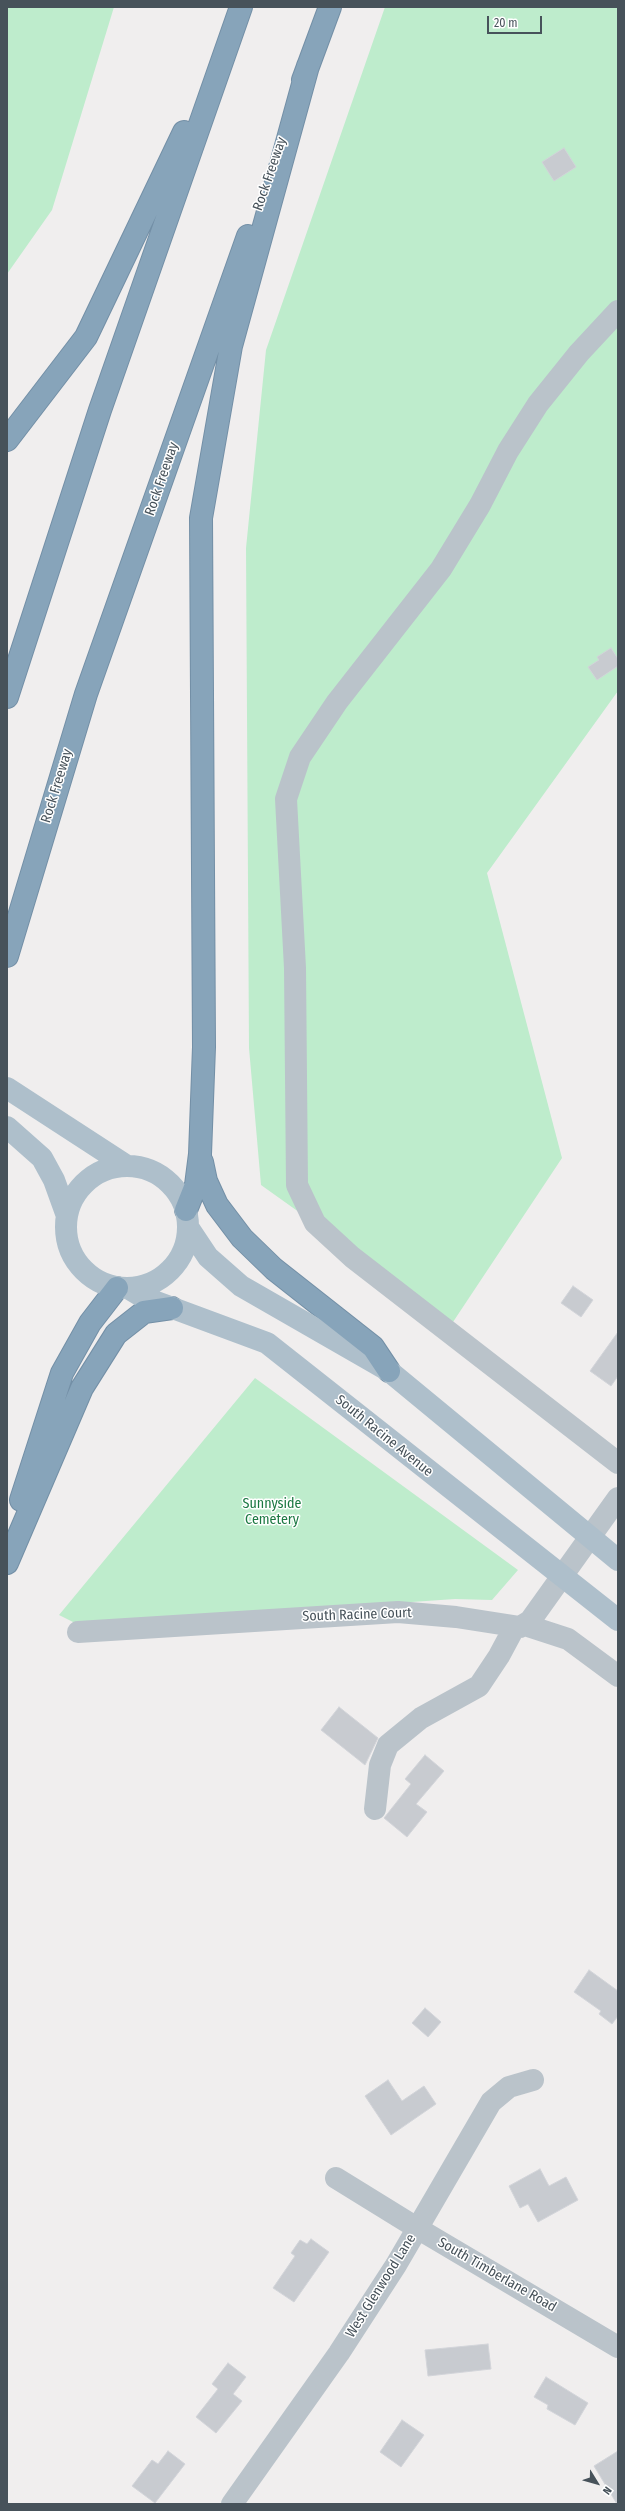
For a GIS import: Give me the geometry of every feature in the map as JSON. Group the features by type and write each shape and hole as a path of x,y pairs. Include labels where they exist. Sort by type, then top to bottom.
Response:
{"highway":[{"path":"7,696 100,410 241,7"},
{"name":"Rock Freeway","path":"7,956 86,694 330,7"},
{"path":"7,440 86,337 232,32"},
{"path":"187,1218 196,1185 200,1154 204,1047 201,518 231,346 308,66"},
{"path":"200,1154 206,1181 217,1205 242,1238 274,1269 373,1347 389,1370"},
{"path":"7,1546 62,1373 90,1323 122,1288"},
{"path":"7,1563 82,1388 116,1334 144,1312 172,1308"}],"main road":[{"path":"14,1093 127,1166"},
{"path":"11,1130 42,1158 54,1180 67,1216"},
{"path":"187,1218 186,1243 180,1257 171,1270 158,1280 144,1286 122,1288 98,1282 79,1265 72,1254 66,1236 67,1216 74,1196 88,1180 106,1170 127,1166 146,1169 164,1178 178,1192 187,1218 208,1258 241,1286 389,1370 618,1560"},
{"name":"South Racine Avenue","path":"122,1288 267,1343 618,1620"}],"street":[{"path":"618,311 538,404 508,452 480,505 441,569 337,702 300,757 286,799 295,968 297,1185 315,1223 352,1257 618,1463"},
{"path":"375,1809 380,1765 388,1745 421,1718 479,1686 519,1626 562,1576 591,1538 618,1498"},
{"name":"South Racine Court","path":"78,1632 398,1612 456,1617 519,1626 568,1639 618,1676"},
{"name":"West Glenwood Lane","path":"232,2504 339,2353 417,2228 491,2102 509,2087 533,2080"},
{"name":"South Timberlane Road","path":"336,2178 417,2228 618,2347"}],"green space":[{"path":"7,7 114,7 52,210 7,274"},
{"path":"385,7 618,7 618,691 487,873 562,1158 453,1322 261,1185 249,1048 246,548 266,350"},
{"name":"Sunnyside Cemetery","path":"255,1378 518,1570 492,1600 455,1599 79,1625 59,1615"}],"building":[{"path":"564,148 576,167 554,181 542,162"},
{"path":"611,648 618,659 618,666 597,680 588,667 599,660 597,657"},
{"path":"573,1286 593,1300 581,1317 561,1303"},
{"path":"618,1332 618,1376 611,1386 590,1371"},
{"path":"339,1707 378,1738 365,1765 321,1730"},
{"path":"425,1755 444,1771 416,1804 427,1812 407,1837 384,1818 411,1784 405,1779"},
{"path":"589,1970 618,1991 618,2016 612,2024 599,2014 601,2011 574,1992"},
{"path":"425,2008 441,2022 428,2037 412,2023"},
{"path":"388,2080 402,2101 424,2086 436,2104 391,2135 365,2096"},
{"path":"540,2169 549,2186 566,2177 578,2200 538,2222 528,2204 520,2208 509,2186"},
{"path":"311,2239 329,2252 294,2302 273,2288 295,2256 291,2253 300,2240 307,2244"},
{"path":"488,2344 491,2369 428,2376 425,2350"},
{"path":"228,2363 246,2377 233,2394 242,2401 216,2433 196,2417 218,2389 212,2384"},
{"path":"546,2377 588,2403 575,2425 547,2409 548,2405 534,2397"},
{"path":"402,2420 424,2435 401,2467 380,2452"},
{"path":"168,2451 185,2464 155,2503 132,2486 152,2460 158,2464"},
{"path":"618,2451 618,2504 617,2504 594,2466"}]}
